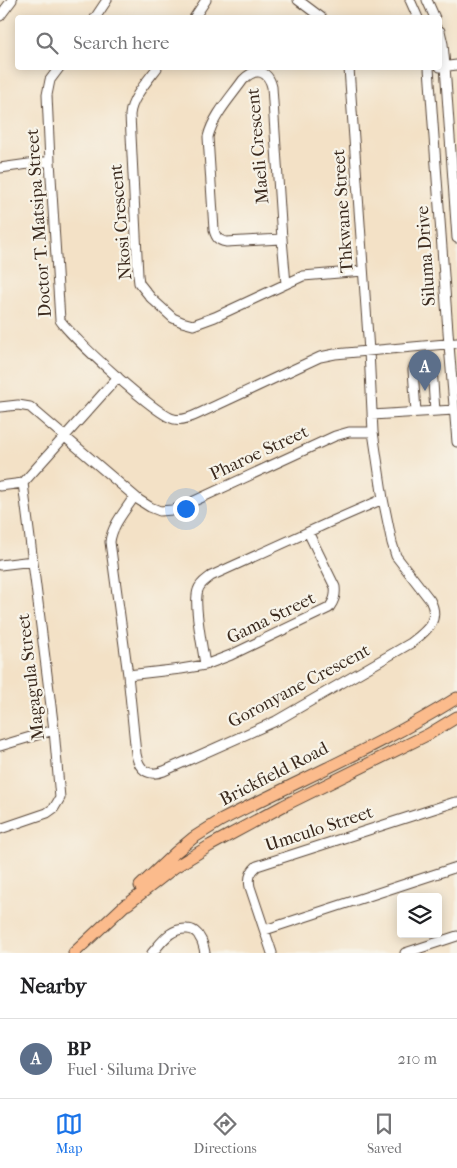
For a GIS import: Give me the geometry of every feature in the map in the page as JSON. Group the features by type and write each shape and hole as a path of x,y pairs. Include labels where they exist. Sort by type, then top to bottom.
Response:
{"main road":[{"name":"Brickfield Road","path":"74,953 124,905 140,885 176,852 204,831 249,806 400,731 457,698"},
{"name":"Brickfield Road","path":"124,905 128,904 175,866 218,841 282,806 428,734 457,717"}],"street":[{"path":"0,16 12,0"},
{"path":"97,15 108,0"},
{"path":"196,15 206,0"},
{"path":"298,0 318,15"},
{"path":"410,0 417,15"},
{"path":"427,0 434,15"},
{"name":"Siluma Drive","path":"442,44 442,66 457,238"},
{"path":"442,66 457,65"},
{"name":"Doctor T. Matsipa Street","path":"58,70 50,80 47,91 60,320 69,331 118,377 155,408 176,420 194,416 320,357 335,354 453,344"},
{"name":"Nkosi Crescent","path":"156,70 130,109 139,283 151,298 173,318 193,325 215,317 304,276 363,271"},
{"name":"Thkwane Street","path":"349,70 369,351"},
{"name":"Siluma Drive","path":"429,70 453,344 454,410 457,442"},
{"name":"Maeli Crescent","path":"282,239 226,242 215,236 214,230 208,138 210,130 213,121 244,80 248,75 256,72 262,72 267,75 271,80 272,86 286,284"},
{"path":"0,168 50,161"},
{"name":"Goronyane Crescent","path":"134,497 115,525 111,533 110,542 128,675 137,761 143,770 155,773 173,767 276,721 411,643 430,626 434,614 433,607 396,556 392,543 373,432 369,351"},
{"path":"416,412 413,370 416,366 431,366 432,368 435,411"},
{"path":"0,486 23,483 118,377"},
{"path":"433,383 454,382"},
{"name":"Pharoe Street","path":"0,407 18,405 30,407 134,497 160,511 172,510 335,436 349,432 373,432"},
{"path":"372,415 454,410"},
{"name":"Magagula Street","path":"0,829 47,813 58,804 60,798 54,730 23,483"},
{"name":"Gama Street","path":"205,665 196,603 198,590 201,585 211,576 383,499"},
{"name":"Gama Street","path":"128,675 205,665 231,655 329,608 336,593 335,587 308,532"},
{"path":"0,565 33,561"},
{"path":"0,746 54,730"},
{"name":"Umculo Street","path":"272,953 249,882 251,873 257,866 457,802"},
{"path":"264,930 457,867"},
{"path":"152,953 166,936 180,929 192,930 197,933 205,953"},
{"path":"405,953 457,936"}],"place":[{"name":"BP","path":"425,391"}]}
